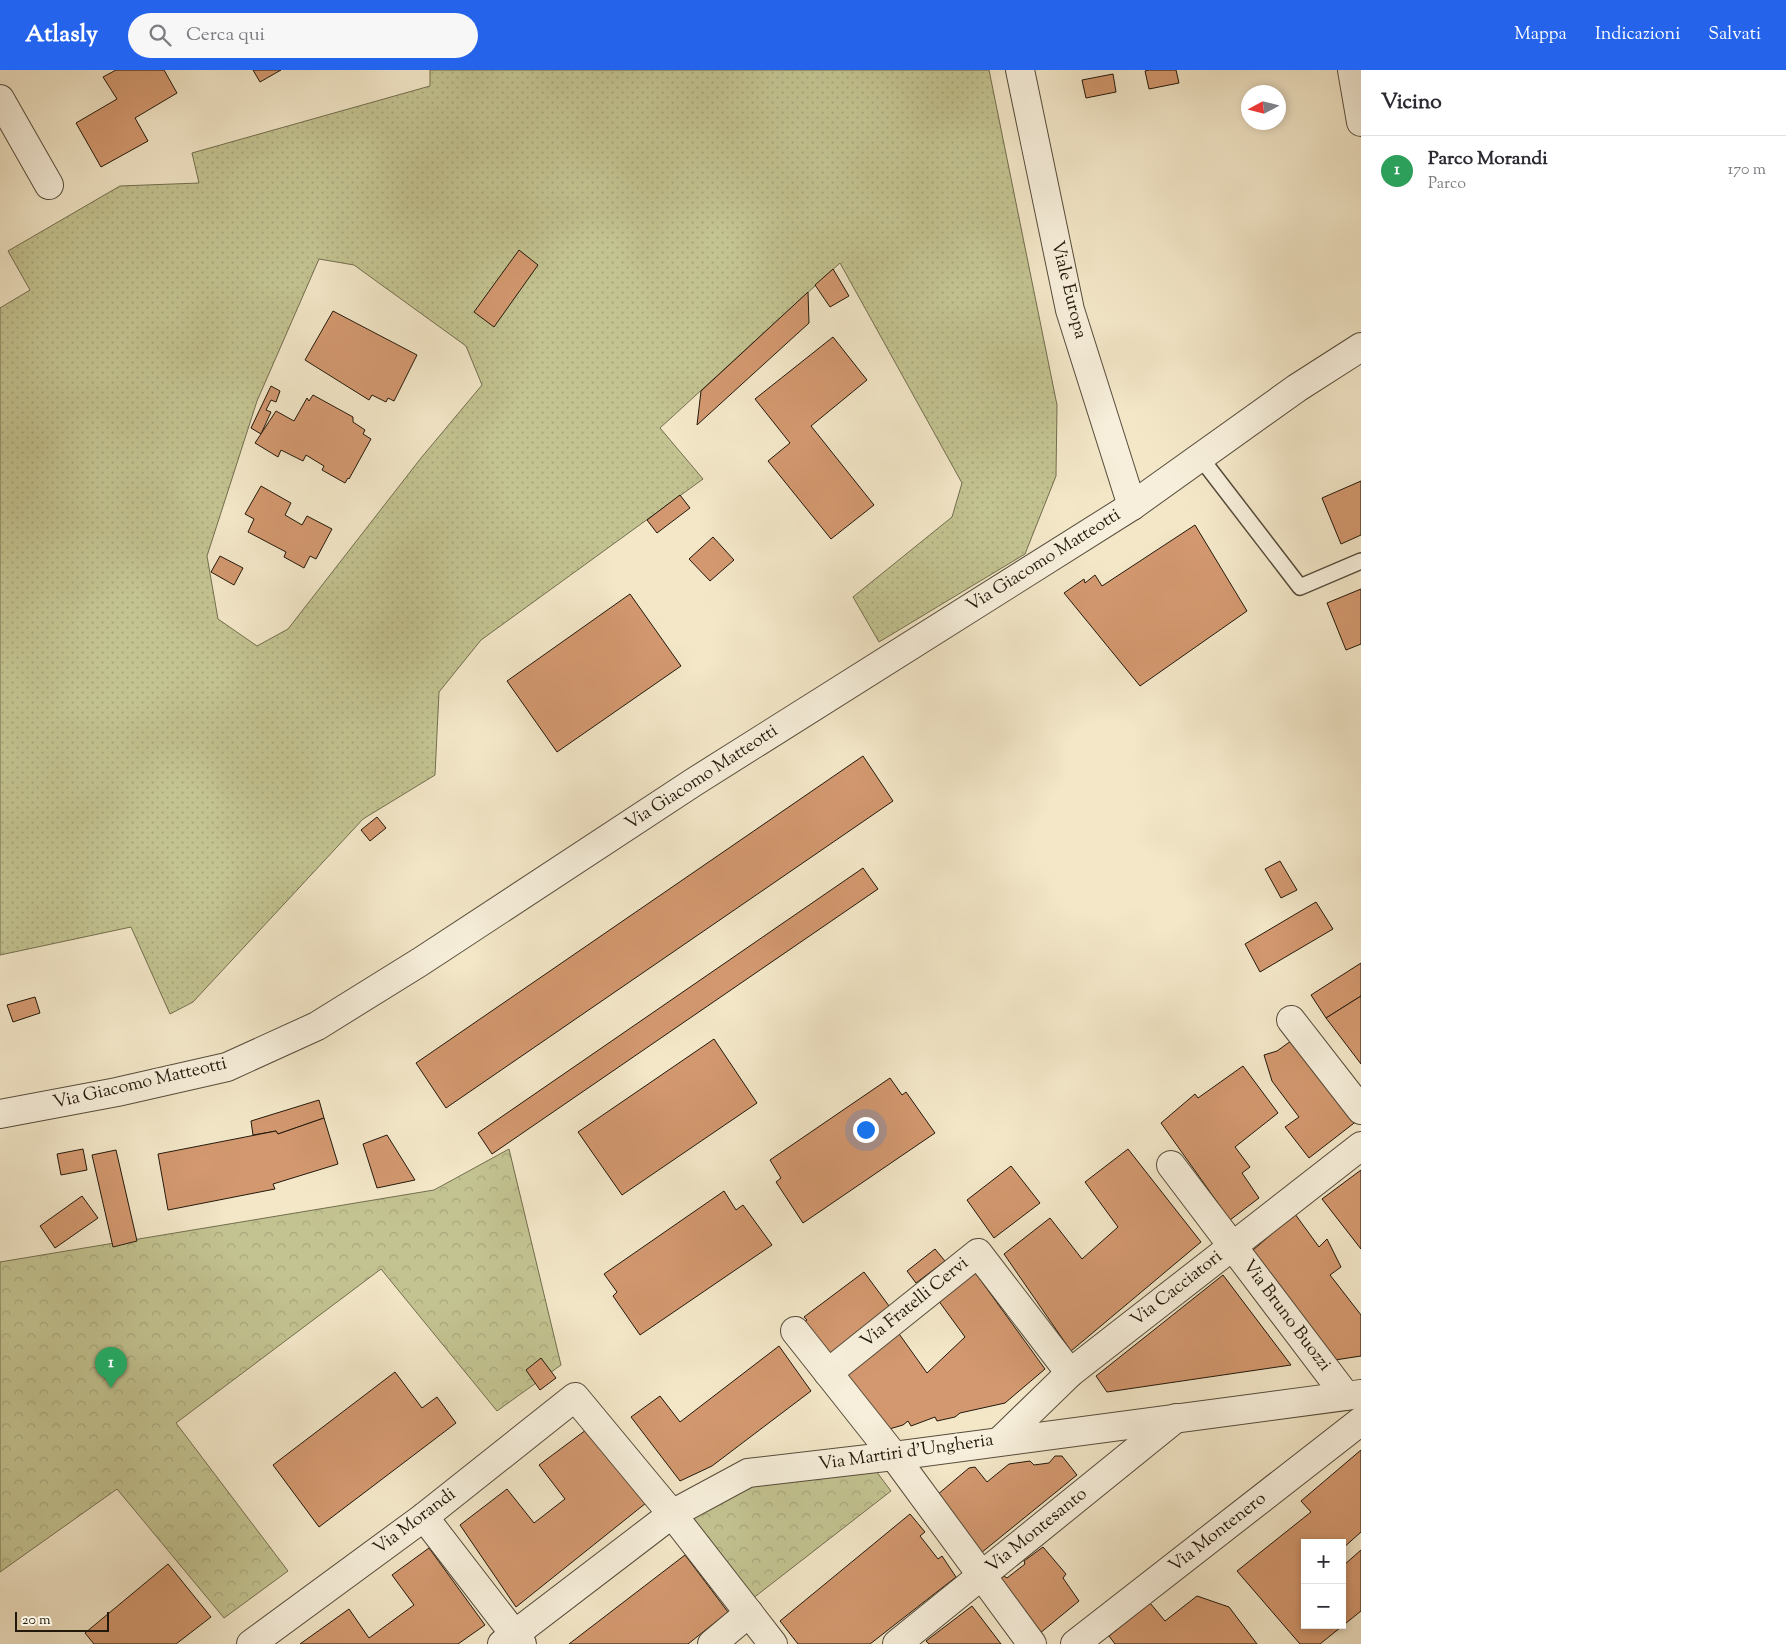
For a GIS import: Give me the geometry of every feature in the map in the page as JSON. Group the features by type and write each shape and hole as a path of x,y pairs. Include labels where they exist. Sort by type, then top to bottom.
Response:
{"street":[{"name":"Viale Europa","path":"1020,70 1070,310 1132,506"},
{"path":"1352,70 1361,122"},
{"path":"0,99 49,185"},
{"name":"Via Giacomo Matteotti","path":"0,1114 117,1092 227,1067 317,1026 420,962 694,782 1132,506 1297,388 1361,347"},
{"path":"1291,1020 1361,1110"},
{"name":"Via Cacciatori","path":"1000,1441 1070,1373 1361,1146"},
{"name":"Via Bruno Buozzi","path":"1171,1165 1233,1246 1353,1395"},
{"name":"Via Fratelli Cervi","path":"828,1373 978,1253 1070,1373"},
{"path":"795,1331 894,1456 1032,1644"},
{"name":"Via Martiri d'Ungheria","path":"513,1641 672,1514 748,1473 894,1456 1353,1395"},
{"name":"Via Morandi","path":"251,1644 280,1636 424,1517 575,1397 672,1514"},
{"name":"Via Montesanto","path":"897,1644 1176,1418"},
{"name":"Via Montenero","path":"1075,1644 1361,1422"},
{"path":"672,1514 773,1644"},
{"path":"424,1517 513,1641"},
{"path":"712,1644 749,1613"}],"lane":[{"path":"1200,457 1300,587 1361,561"}],"green space":[{"path":"430,70 989,70 1057,405 1056,476 1025,554 879,642 853,597 952,517 962,483 840,263 660,428 703,479 481,640 439,692 435,775 363,819 193,1002 170,1014 131,927 0,955 0,308 30,290 8,251 120,186 199,183 192,153 430,86","holes":["319,259 354,265 466,346 482,385 421,458 288,629 257,646 218,619 207,556 257,401"]},
{"path":"509,1149 561,1365 497,1411 381,1269 176,1423 288,1571 224,1618 117,1489 0,1572 0,1262 434,1190"},
{"path":"873,1467 891,1491 752,1599 689,1518 752,1484"}],"building":[{"path":"116,70 164,70 177,93 135,118 148,141 101,167 76,123 117,99 103,77"},
{"path":"253,70 281,70 260,82"},
{"path":"1176,70 1179,83 1149,89 1145,71"},
{"path":"1113,74 1116,92 1086,98 1082,80"},
{"path":"519,250 538,265 494,327 474,312"},
{"path":"833,269 849,296 830,307 815,285"},
{"path":"808,292 809,323 697,425 701,391"},
{"path":"333,311 417,355 394,401 388,398 386,402 372,395 369,400 305,360"},
{"path":"833,337 867,380 811,426 874,505 831,539 768,461 790,443 755,399"},
{"path":"271,386 280,391 276,402 271,400 266,410 271,412 261,434 251,428"},
{"path":"313,395 353,417 353,422 365,430 363,434 371,439 345,483 322,470 324,466 306,455 303,461 281,450 278,457 255,443 276,411 294,421 307,398 309,401"},
{"path":"1361,481 1361,535 1341,544 1322,498"},
{"path":"261,486 291,503 285,515 302,525 307,516 332,529 316,559 310,556 304,568 284,557 286,552 248,532 254,519 245,514"},
{"path":"680,495 690,508 657,533 647,520"},
{"path":"1195,525 1247,611 1140,686 1064,593 1084,579 1085,583 1095,575 1102,586"},
{"path":"713,537 734,560 710,581 689,559"},
{"path":"220,556 243,568 234,585 211,572"},
{"path":"1361,589 1361,644 1346,650 1327,603"},
{"path":"630,594 681,666 557,752 507,681"},
{"path":"863,756 893,801 446,1108 416,1063"},
{"path":"377,817 386,828 370,841 361,830"},
{"path":"1280,861 1297,890 1281,898 1265,869"},
{"path":"863,868 878,889 492,1154 478,1133"},
{"path":"1316,902 1333,929 1260,972 1245,944"},
{"path":"1361,963 1361,996 1326,1018 1311,995"},
{"path":"1361,996 1361,1064 1326,1018"},
{"path":"35,997 40,1013 13,1022 7,1005"},
{"path":"1295,1038 1358,1120 1309,1158 1285,1127 1299,1117 1272,1081 1264,1055 1277,1051"},
{"path":"714,1039 757,1103 622,1195 578,1132"},
{"path":"1243,1066 1278,1113 1235,1147 1250,1167 1242,1173 1259,1198 1230,1220 1161,1123 1195,1094 1198,1098"},
{"path":"890,1078 902,1095 906,1092 935,1133 803,1223 776,1182 781,1178 770,1160"},
{"path":"319,1100 324,1118 278,1134 276,1131 253,1135 251,1121"},
{"path":"324,1118 338,1164 273,1184 275,1189 168,1210 158,1154 276,1131 278,1134"},
{"path":"387,1135 415,1180 377,1188 363,1144"},
{"path":"83,1149 87,1170 61,1175 57,1154"},
{"path":"1128,1149 1201,1242 1071,1351 1004,1254 1050,1218 1082,1259 1118,1227 1085,1182"},
{"path":"116,1150 137,1241 113,1247 92,1155"},
{"path":"1011,1166 1040,1203 994,1238 967,1200"},
{"path":"1361,1170 1361,1249 1322,1199"},
{"path":"724,1191 736,1210 743,1205 772,1245 640,1335 613,1296 617,1292 604,1274"},
{"path":"82,1196 98,1218 55,1248 40,1226"},
{"path":"1295,1214 1319,1247 1327,1239 1341,1267 1330,1275 1361,1315 1361,1356 1335,1360 1253,1250"},
{"path":"935,1249 945,1261 916,1283 907,1271"},
{"path":"974,1271 1045,1369 1005,1403 960,1413 955,1417 937,1421 935,1417 911,1426 908,1421 903,1425 886,1430 842,1371 897,1331 927,1373 965,1337 938,1300"},
{"path":"864,1272 892,1310 828,1357 802,1323 807,1320 804,1317"},
{"path":"1223,1275 1291,1365 1107,1392 1096,1376"},
{"path":"779,1346 811,1391 712,1466 680,1481 631,1417 660,1396 680,1422"},
{"path":"541,1358 556,1378 540,1390 526,1370"},
{"path":"395,1372 422,1408 437,1397 456,1423 319,1527 273,1465"},
{"path":"590,1427 646,1503 516,1607 460,1525 507,1489 534,1523 565,1499 539,1465"},
{"path":"1361,1450 1361,1532 1346,1545 1346,1539 1301,1539 1301,1629 1339,1629 1320,1644 1300,1644 1237,1571 1311,1512 1301,1501"},
{"path":"1055,1456 1062,1456 1077,1475 981,1553 937,1495 969,1468 975,1467 987,1482 1009,1464 1030,1461 1034,1465 1049,1463"},
{"path":"910,1514 925,1532 920,1536 938,1559 942,1556 956,1577 870,1644 798,1644 780,1621"},
{"path":"1043,1547 1066,1574 1063,1578 1079,1601 1039,1634 997,1582 1004,1576 1007,1578 1025,1564 1024,1561"},
{"path":"429,1548 485,1625 458,1644 300,1644 349,1609 369,1638 414,1605 392,1575"},
{"path":"1361,1550 1361,1611 1346,1623 1346,1563"},
{"path":"685,1555 728,1612 688,1644 569,1644"},
{"path":"168,1564 211,1617 176,1644 94,1644 85,1633"},
{"path":"1197,1596 1229,1607 1257,1644 1115,1644 1109,1636 1150,1603 1165,1621"},
{"path":"972,1606 1001,1644 929,1644 926,1641"}],"place":[{"name":"Parco Morandi","path":"111,1388"}]}
